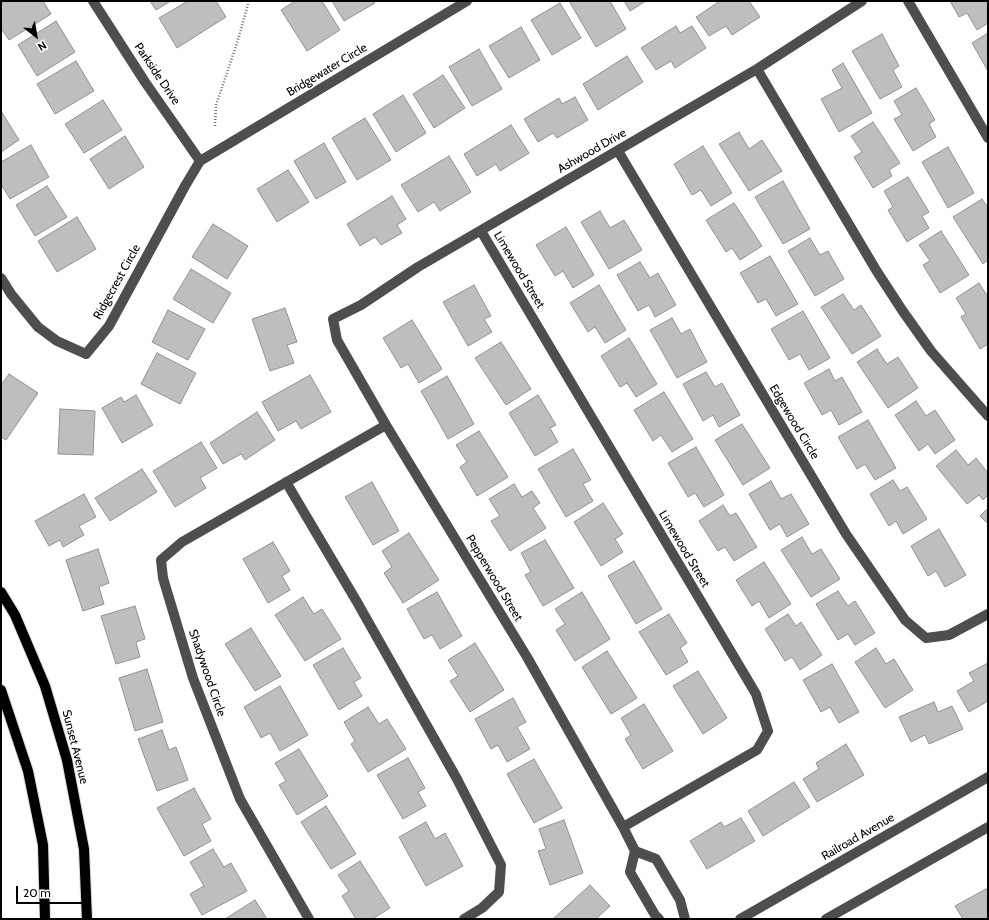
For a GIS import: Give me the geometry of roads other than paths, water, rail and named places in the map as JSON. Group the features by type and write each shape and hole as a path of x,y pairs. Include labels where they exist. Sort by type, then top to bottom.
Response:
{"main road":[{"name":"Sunset Avenue","path":"1,592 15,616 45,686 67,760 84,849 87,919"},
{"path":"1,690 28,771 43,845 45,919"}],"street":[{"name":"Parkside Drive","path":"93,1 145,82 200,161"},
{"name":"Bridgewater Circle","path":"200,161 467,1"},
{"name":"Ashwood Drive","path":"333,319 361,305 418,267 757,69 862,1"},
{"path":"908,1 988,138"},
{"path":"757,69 876,270 902,310 931,351 988,416"},
{"name":"Edgewood Circle","path":"618,151 846,534 905,620 926,638 949,636 988,614"},
{"name":"Ridgecrest Circle","path":"1,278 11,294 38,327 57,341 86,354 109,326 200,161"},
{"name":"Limewood Street","path":"481,231 756,694 768,731 757,750 623,827"},
{"name":"Pepperwood Street","path":"333,319 337,340 386,425 527,657 635,851"},
{"name":"Shadywood Circle","path":"309,919 240,799 193,678 163,578 162,560 182,542 386,425"},
{"path":"286,482 457,779 501,865 499,892 482,908 464,919"},
{"name":"Railroad Avenue","path":"740,919 988,777"},
{"path":"826,919 988,827"},
{"path":"659,919 655,915 630,872 635,851 656,859 680,900 685,919"}]}
